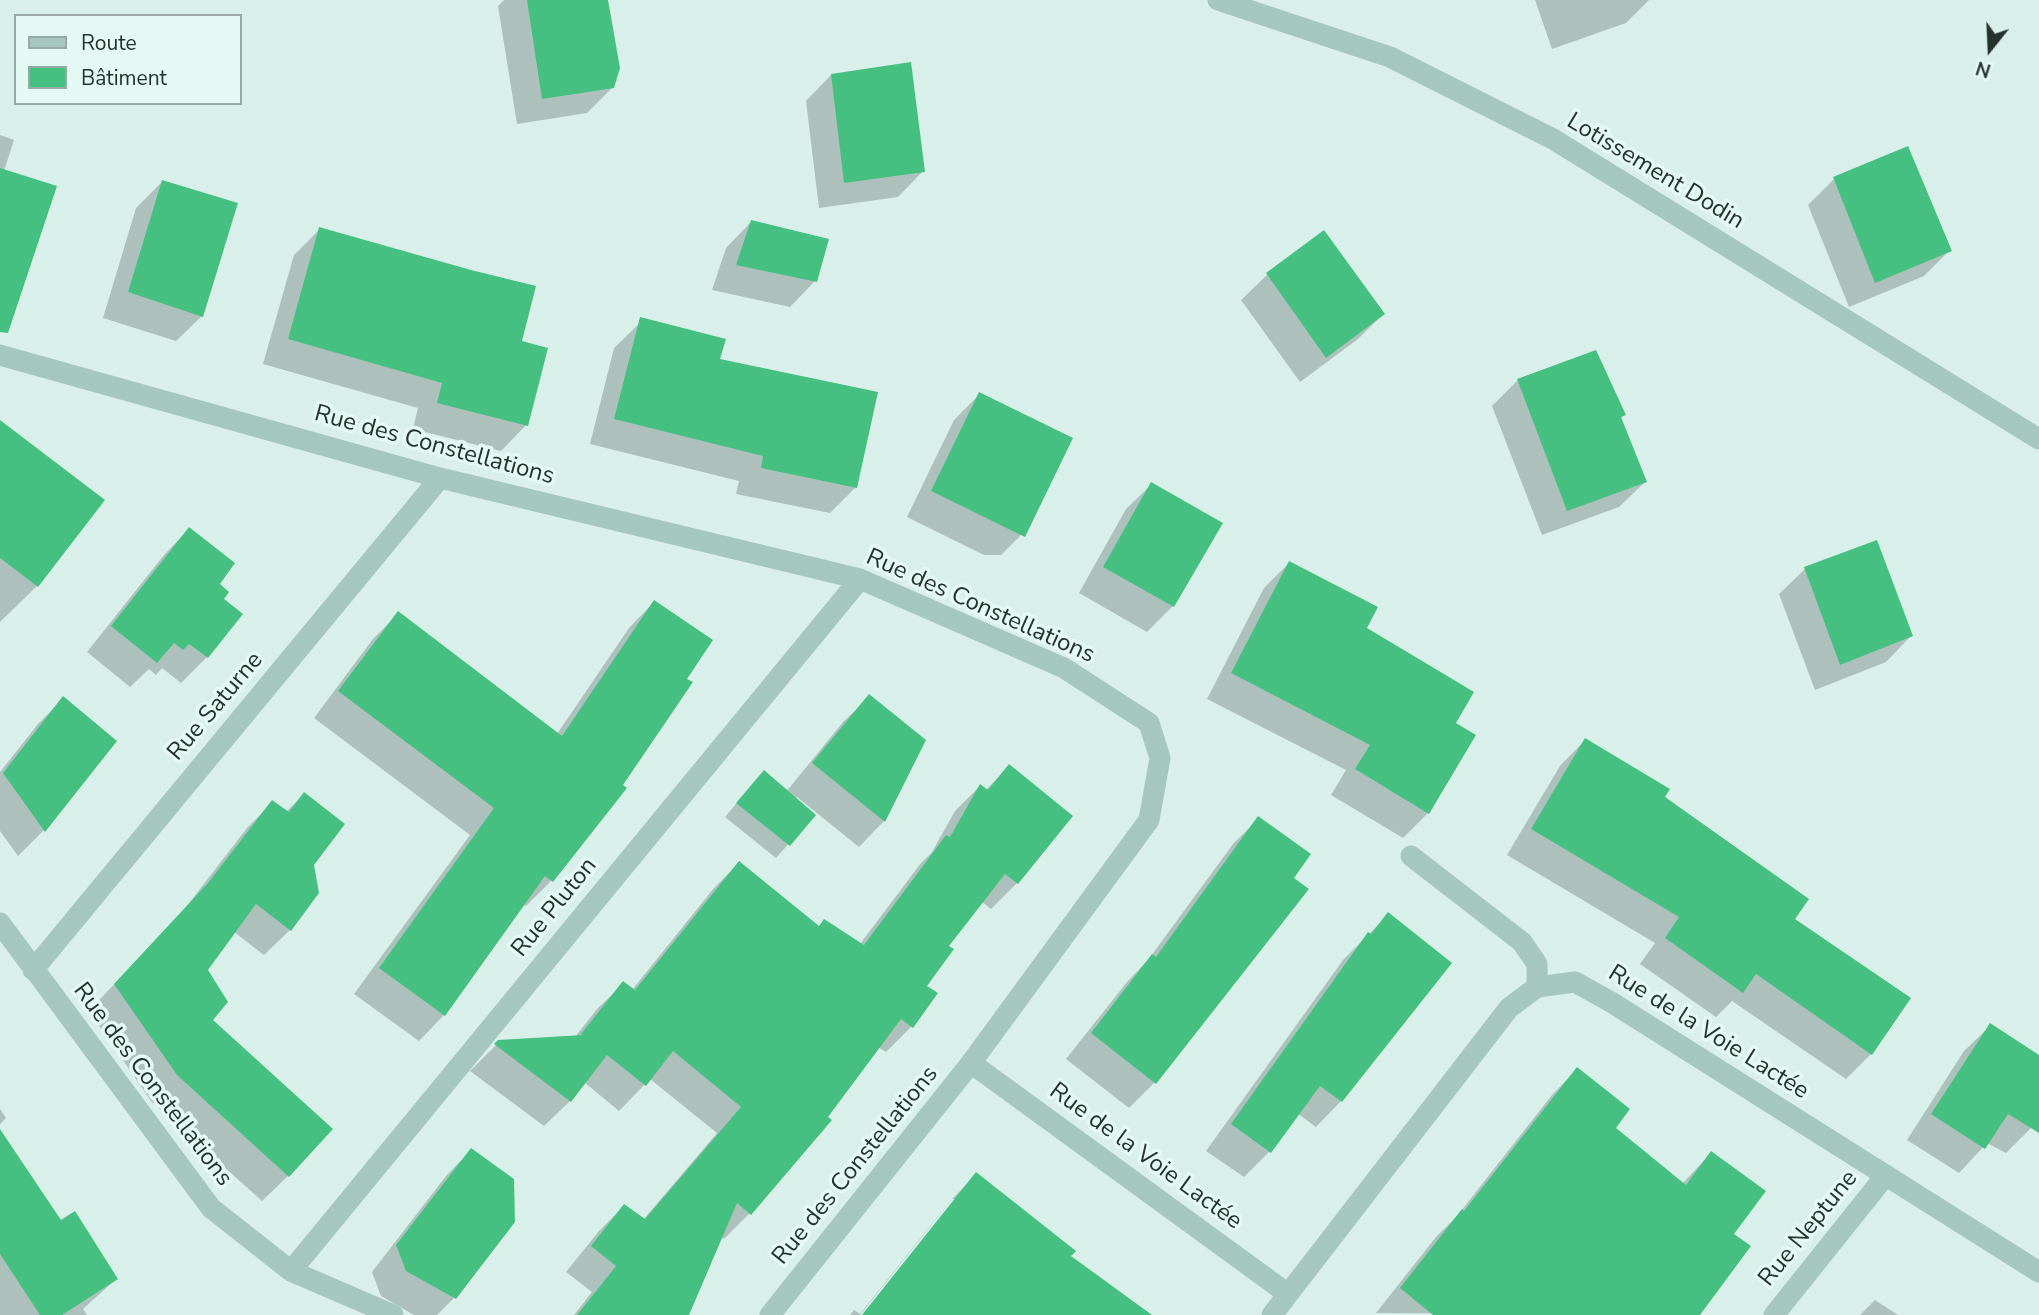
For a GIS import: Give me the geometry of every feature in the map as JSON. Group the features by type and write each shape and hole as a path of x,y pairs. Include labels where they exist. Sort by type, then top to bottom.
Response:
{"street":[{"name":"Lotissement Dodin","path":"1218,0 1390,57 1553,139 2039,439"},
{"name":"Rue des Constellations","path":"0,355 440,478 860,579 1064,668 1149,723 1160,758 1149,820 971,1063 770,1315"},
{"name":"Rue Saturne","path":"33,970 440,478"},
{"name":"Rue Pluton","path":"291,1271 860,579"},
{"path":"1411,856 1522,942 1537,964 1537,987"},
{"name":"Rue des Constellations","path":"0,923 211,1208 291,1271 394,1315"},
{"name":"Rue de la Voie Lactée","path":"1272,1315 1509,1008 1537,987 1575,982 2039,1272"},
{"name":"Rue de la Voie Lactée","path":"971,1063 1288,1294"},
{"name":"Rue Neptune","path":"1774,1315 1885,1175"}],"building":[{"path":"527,0 608,0 620,68 614,88 542,99"},
{"path":"911,62 925,172 844,183 831,74"},
{"path":"1908,146 1952,251 1875,283 1833,177"},
{"path":"0,168 57,186 8,333 0,332"},
{"path":"162,180 238,203 203,317 128,292"},
{"path":"751,220 829,239 817,282 736,265"},
{"path":"319,227 536,286 522,341 548,348 528,426 437,403 442,383 288,339"},
{"path":"1324,230 1385,314 1326,358 1266,273"},
{"path":"640,317 726,339 720,359 878,392 857,488 761,468 763,456 614,419"},
{"path":"1596,350 1626,415 1621,417 1647,482 1567,511 1517,379"},
{"path":"979,392 1073,438 1025,537 931,491"},
{"path":"0,420 105,500 38,587 0,558"},
{"path":"1151,482 1223,523 1174,607 1103,567"},
{"path":"189,527 235,563 220,584 229,592 224,599 243,614 208,658 189,644 183,650 174,643 157,663 111,626"},
{"path":"1877,540 1913,636 1840,665 1804,567"},
{"path":"1289,561 1378,607 1367,628 1474,692 1456,723 1476,735 1429,814 1355,769 1370,745 1231,673"},
{"path":"654,600 713,640 687,679 693,682 623,785 627,788 553,882 545,876 445,1016 379,968 494,808 338,691 398,611 562,736"},
{"path":"869,694 926,740 885,822 812,763"},
{"path":"63,696 117,741 45,832 3,773"},
{"path":"1585,738 1670,789 1665,797 1809,899 1795,919 1911,998 1872,1055 1756,974 1743,993 1665,938 1679,917 1531,829"},
{"path":"1009,764 1073,816 1018,884 1005,874 949,946 954,949 927,986 938,993 913,1028 901,1019 828,1117 832,1120 751,1215 737,1203 689,1315 577,1315 616,1266 591,1246 624,1204 645,1219 741,1107 673,1051 646,1086 607,1055 571,1102 494,1044 498,1040 583,1035 581,1034 623,981 635,990 739,861 819,926 824,919 864,945 946,835 950,837 980,784 988,790"},
{"path":"764,770 816,815 790,846 736,803"},
{"path":"304,792 345,824 314,865 319,893 291,931 256,904 208,970 228,1002 213,1020 333,1129 289,1177 177,1075 114,984 208,883 272,800 289,812"},
{"path":"1258,816 1311,854 1294,878 1309,889 1156,1084 1091,1033 1152,954 1156,957"},
{"path":"1388,912 1452,963 1342,1102 1320,1086 1271,1153 1231,1124 1368,932 1371,934"},
{"path":"1990,1023 2039,1055 2039,1133 2008,1114 1985,1149 1931,1114"},
{"path":"1577,1067 1630,1109 1616,1128 1686,1185 1711,1151 1766,1191 1734,1234 1751,1246 1700,1315 1433,1315 1400,1288"},
{"path":"0,1129 61,1220 75,1211 118,1279 62,1315 40,1315 0,1254"},
{"path":"471,1148 514,1179 515,1222 456,1299 406,1271 396,1245"},
{"path":"976,1172 1076,1251 1071,1256 1152,1315 862,1315"}]}
